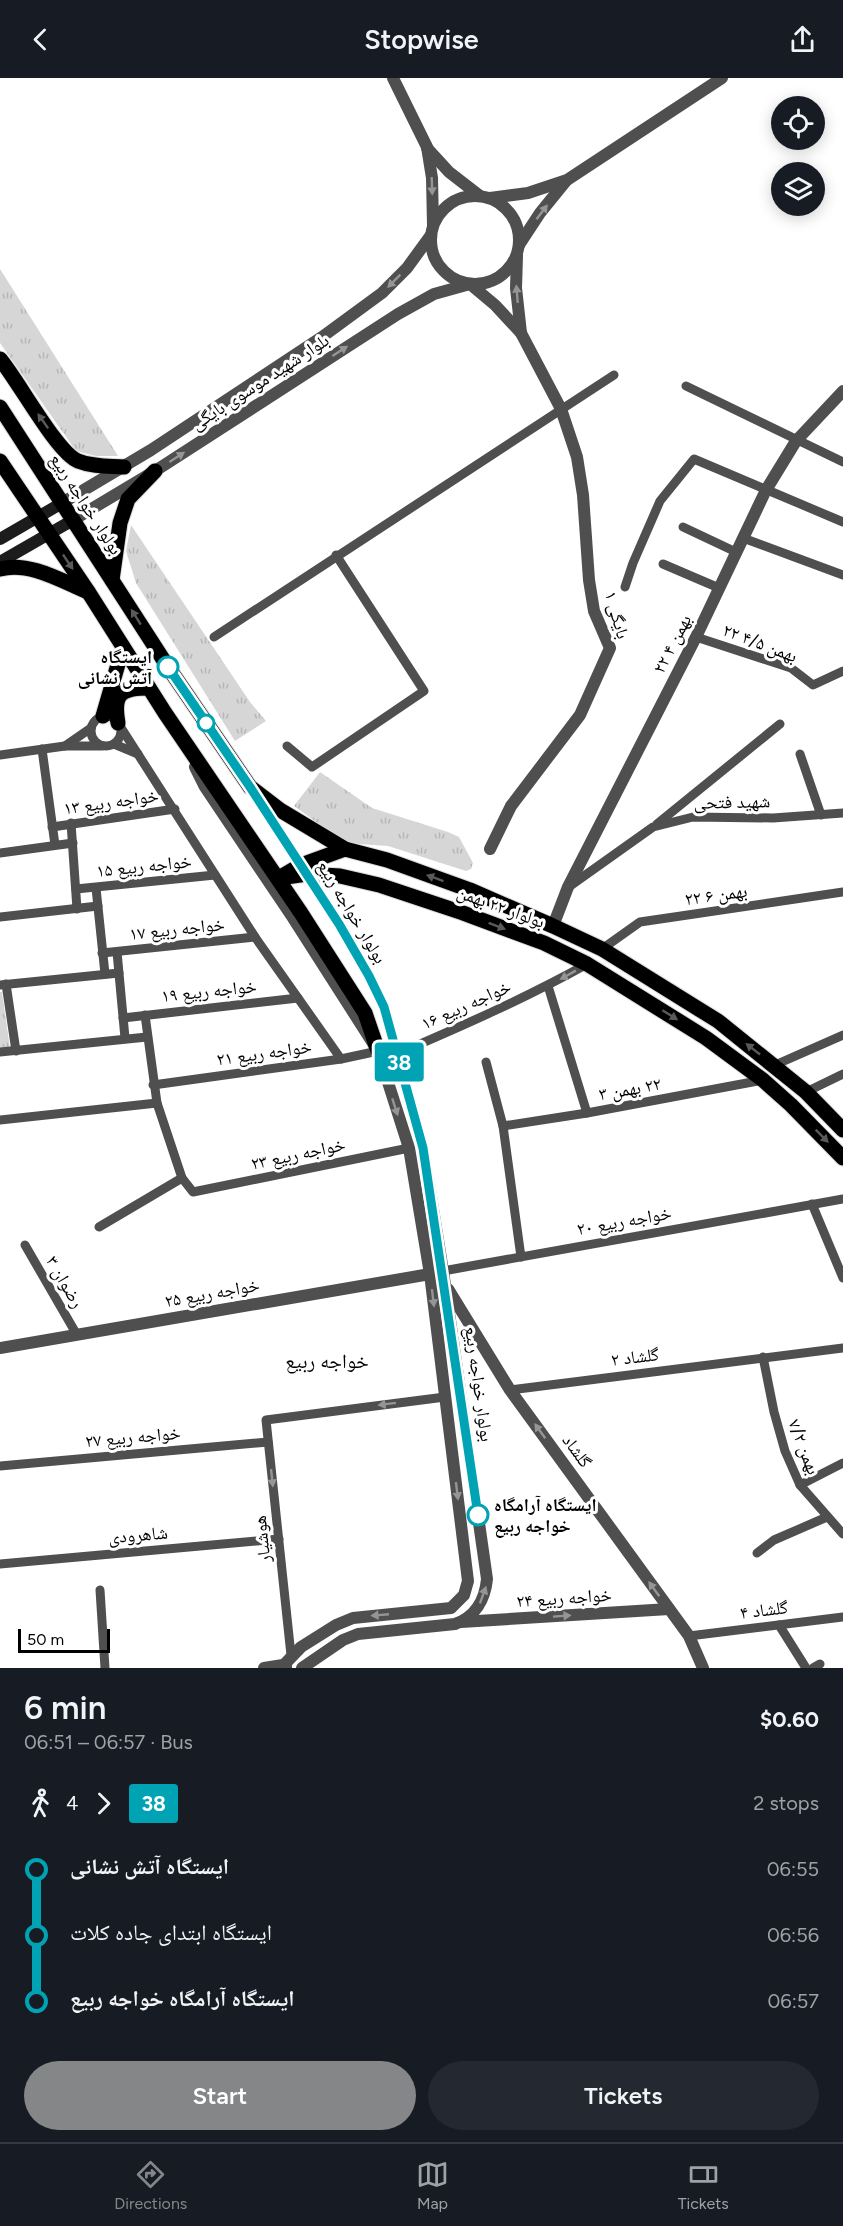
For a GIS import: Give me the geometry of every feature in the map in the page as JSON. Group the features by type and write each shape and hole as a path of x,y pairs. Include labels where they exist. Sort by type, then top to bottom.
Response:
{"main road":[{"path":"0,359 61,446 76,460 94,465 124,467"},
{"name":"بولوار خواجه ربیع","path":"0,407 168,667 250,787"},
{"name":"بولوار خواجه ربیع","path":"0,461 89,593 165,713"},
{"path":"112,580 120,523 128,499 155,471"},
{"path":"0,539 62,503"},
{"path":"0,562 73,519"},
{"path":"0,569 10,566 34,571 89,593"},
{"path":"103,716 123,647"},
{"path":"118,723 115,707 117,698 133,688 149,688"},
{"path":"165,713 279,878 365,1013 378,1051"},
{"name":"بولوار ۲۲ بهمن","path":"250,787 280,810 345,849 387,860 470,890 602,950 718,1021 806,1092 843,1130"},
{"path":"304,870 345,849"},
{"name":"بولوار ۲۲ بهمن","path":"279,878 304,870 379,885 473,917 544,944 587,964 706,1038 763,1080 843,1158"}],"street":[{"path":"393,78 427,147 449,172 485,197 499,202 513,216 519,234 516,288 521,333"},
{"path":"432,230 437,216 451,202 470,196 528,193 567,180 722,78"},
{"path":"427,147 432,178 433,255 444,272 461,282 470,284 490,282 507,271 540,213 567,180"},
{"name":"بلوار شهید موسوی بایگی","path":"62,503 124,467 322,337 382,293 407,268 432,230"},
{"path":"470,284 495,305 521,333"},
{"name":"بلوار شهید موسوی بایگی","path":"73,519 155,471 398,314 434,294 470,284"},
{"name":"بایگی ۱","path":"490,849 511,806 580,715 610,648 594,611 577,457 561,409 521,333"},
{"path":"214,637 614,375"},
{"path":"686,386 843,462"},
{"name":"۲۲ بهمن ۴","path":"553,926 568,887 696,637 766,490 796,441 843,391"},
{"path":"626,586 633,563 660,501 694,459 843,522"},
{"path":"682,527 736,552"},
{"path":"743,538 843,575"},
{"path":"287,747 312,767 424,691 336,555"},
{"path":"663,564 719,588"},
{"name":"۲۲ بهمن ۴/۵","path":"696,637 791,668 813,686 843,671"},
{"name":"بولوار خواجه ربیع","path":"165,713 205,787 287,908 378,1051 409,1148 439,1276 445,1396 468,1581 465,1595 451,1608 354,1618 336,1625 301,1647 286,1664"},
{"path":"65,746 91,728 97,718 109,716 118,723 255,937 341,1059"},
{"path":"114,744 121,734 118,723"},
{"path":"653,827 780,724"},
{"path":"91,728 93,740 102,746"},
{"path":"0,755 65,746 114,744 128,748 140,756"},
{"path":"42,749 55,846"},
{"path":"800,754 821,815"},
{"name":"بولوار خواجه ربیع","path":"250,787 369,976 384,1007 423,1148 439,1276 487,1580 481,1602 472,1614 461,1622"},
{"name":"خواجه ربیع ۱۳","path":"52,827 175,809"},
{"name":"شهید فتحی","path":"568,887 653,827 693,817 773,818 843,813"},
{"path":"72,823 77,909"},
{"path":"0,853 73,843"},
{"name":"خواجه ربیع ۱۵","path":"76,890 215,875"},
{"path":"96,888 105,974"},
{"name":"۲۲ بهمن ۶","path":"602,950 640,922 843,892"},
{"path":"0,917 98,906"},
{"name":"خواجه ربیع ۱۷","path":"102,953 255,937"},
{"path":"117,952 125,1038"},
{"name":"خواجه ربیع ۱۶","path":"397,1054 548,986 587,964"},
{"path":"16,1050 3,985 119,973"},
{"path":"548,986 587,1113"},
{"name":"خواجه ربیع ۱۹","path":"123,1017 298,998"},
{"path":"99,1227 182,1178 157,1103 145,1015"},
{"path":"775,1065 843,1035"},
{"path":"0,1052 147,1037"},
{"name":"خواجه ربیع ۲۱","path":"153,1085 341,1059 378,1051"},
{"path":"486,1062 503,1126 521,1257"},
{"path":"806,1092 843,1074"},
{"name":"٢٢ بهمن ۳","path":"503,1126 587,1113 763,1080"},
{"path":"0,1120 157,1103"},
{"name":"خواجه ربیع ۲۳","path":"182,1178 193,1192 409,1148"},
{"name":"خواجه ربیع ۲۰","path":"439,1276 521,1257 843,1199"},
{"path":"812,1204 843,1278"},
{"name":"رضوان ۳","path":"25,1245 77,1335"},
{"name":"خواجه ربیع ۲۵","path":"0,1348 439,1276"},
{"name":"گلشاد","path":"439,1276 510,1390 689,1636 703,1668"},
{"name":"گلشاد ۲","path":"510,1390 843,1348"},
{"name":"بهمن ۷/۲","path":"763,1357 774,1412 800,1485 826,1517 839,1525 843,1534"},
{"name":"هوشیار","path":"286,1664 279,1539 266,1420 445,1396"},
{"name":"خواجه ربیع ۲۷","path":"0,1466 268,1442"},
{"path":"800,1485 843,1463"},
{"path":"757,1553 774,1540 826,1517"},
{"name":"شاهرودی","path":"0,1564 279,1539"},
{"path":"100,1590 105,1668"},
{"name":"خواجه ربیع ۲۴","path":"461,1622 669,1609"},
{"name":"گلشاد ۴","path":"689,1636 843,1617"},
{"path":"302,1668 336,1645 358,1634 461,1622"},
{"path":"779,1625 807,1668"},
{"path":"264,1668 286,1664"}],"green space":[{"path":"0,269 118,456 96,456 76,451 0,343"},
{"path":"131,525 250,702 266,721 235,741 136,583 126,551"},
{"path":"320,772 372,808 459,837 473,863 471,869 466,871 388,846 345,843 294,806"},
{"path":"0,992 2,992 10,1048 0,1049"}],"bus line":[{"name":"38","path":"168,667 339,924 384,1007 423,1148 478,1515"}],"place":[{"name":"ایستگاه آتش نشانی","path":"168,667"},
{"name":"ایستگاه آرامگاه خواجه ربیع","path":"478,1515"}],"district":[{"name":"خواجه ربیع","path":"327,1361"}]}
